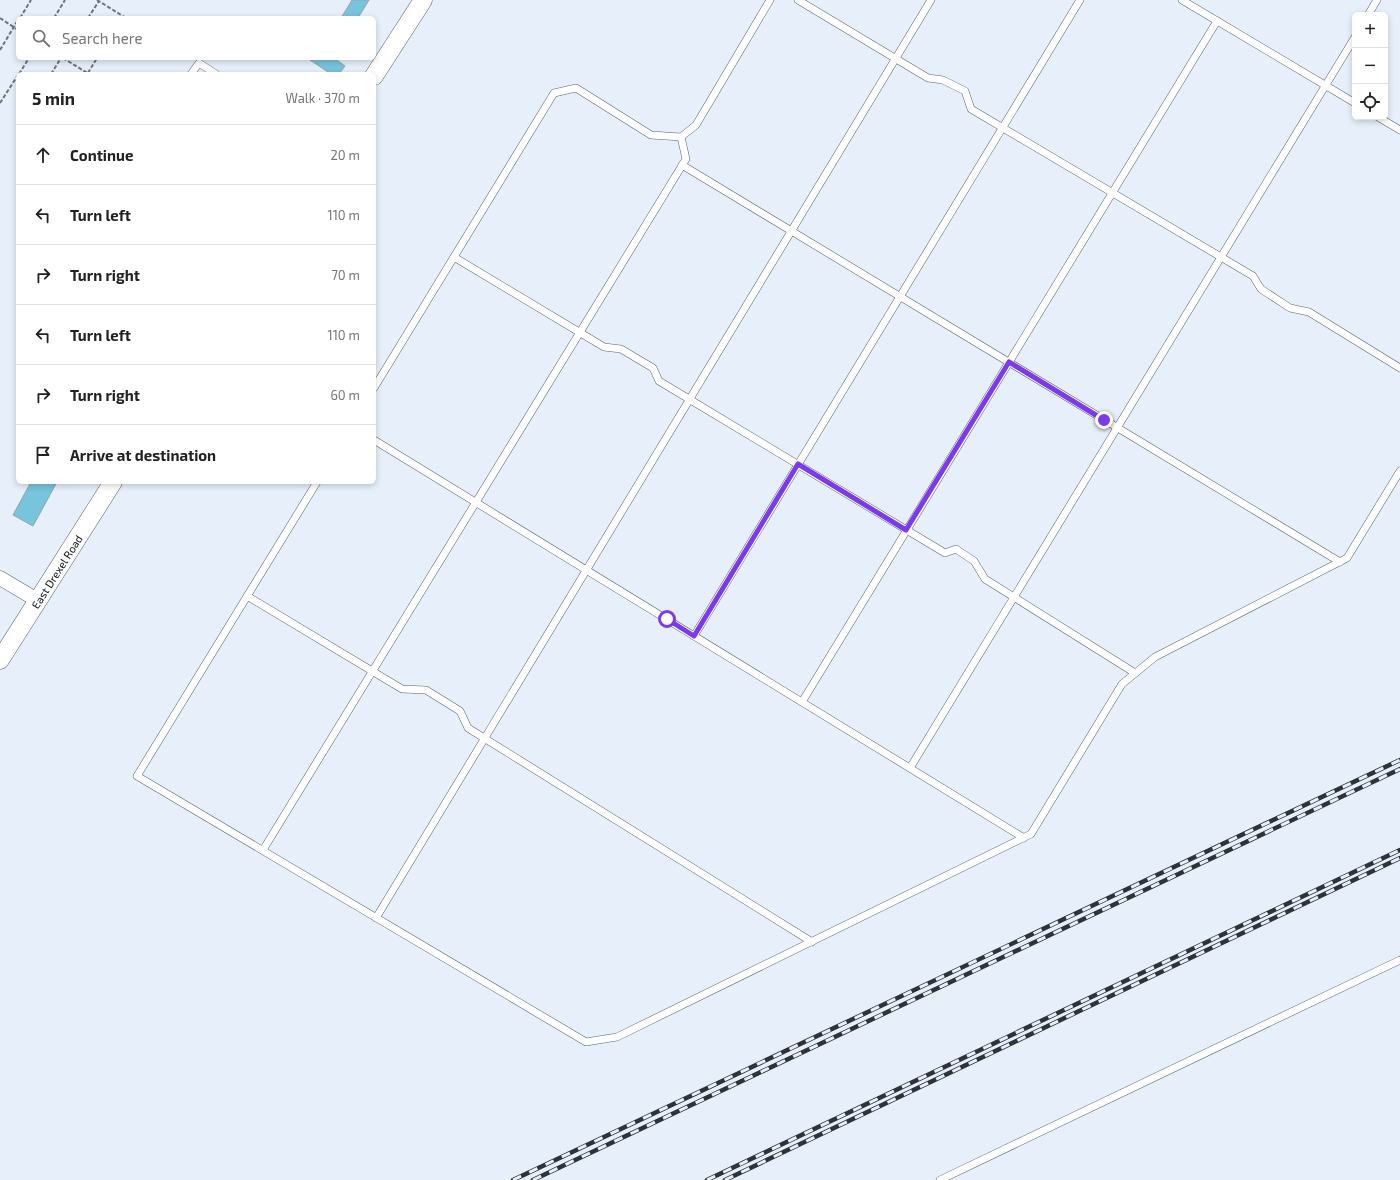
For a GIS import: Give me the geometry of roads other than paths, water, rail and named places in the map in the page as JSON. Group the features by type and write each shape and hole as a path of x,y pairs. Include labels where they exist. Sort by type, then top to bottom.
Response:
{"street":[{"path":"376,73 423,0"},
{"name":"East Drexel Road","path":"0,660 112,484"},
{"path":"0,578 37,600"}],"lane":[{"path":"376,385 554,93 576,88 651,135 681,137 696,125 770,0"},
{"path":"798,0 928,78 943,80 965,91 971,109 1253,276 1261,289 1290,308 1309,312 1400,368"},
{"path":"376,918 931,0"},
{"path":"694,636 1080,0"},
{"path":"1182,0 1352,101"},
{"path":"1370,12 1377,0"},
{"path":"802,702 1217,21"},
{"path":"910,768 1352,42"},
{"path":"193,72 199,64 213,72"},
{"path":"1383,120 1400,130"},
{"path":"263,850 682,165 686,158 681,137"},
{"path":"682,165 1340,562"},
{"path":"454,257 604,346 621,349 646,364 652,368 659,381 945,553 956,549 974,561 985,579 1135,673"},
{"path":"376,441 1024,838"},
{"path":"316,484 138,776 586,1042 618,1037 1031,834 1122,684 1155,657 1347,558 1400,471"},
{"path":"247,596 402,689 426,690 460,711 468,728 812,942"},
{"path":"940,1180 1400,960"}],"railway":[{"path":"513,1180 1400,760"},
{"path":"533,1180 1400,769"},
{"path":"707,1180 1400,850"},
{"path":"725,1180 1400,858"}]}
